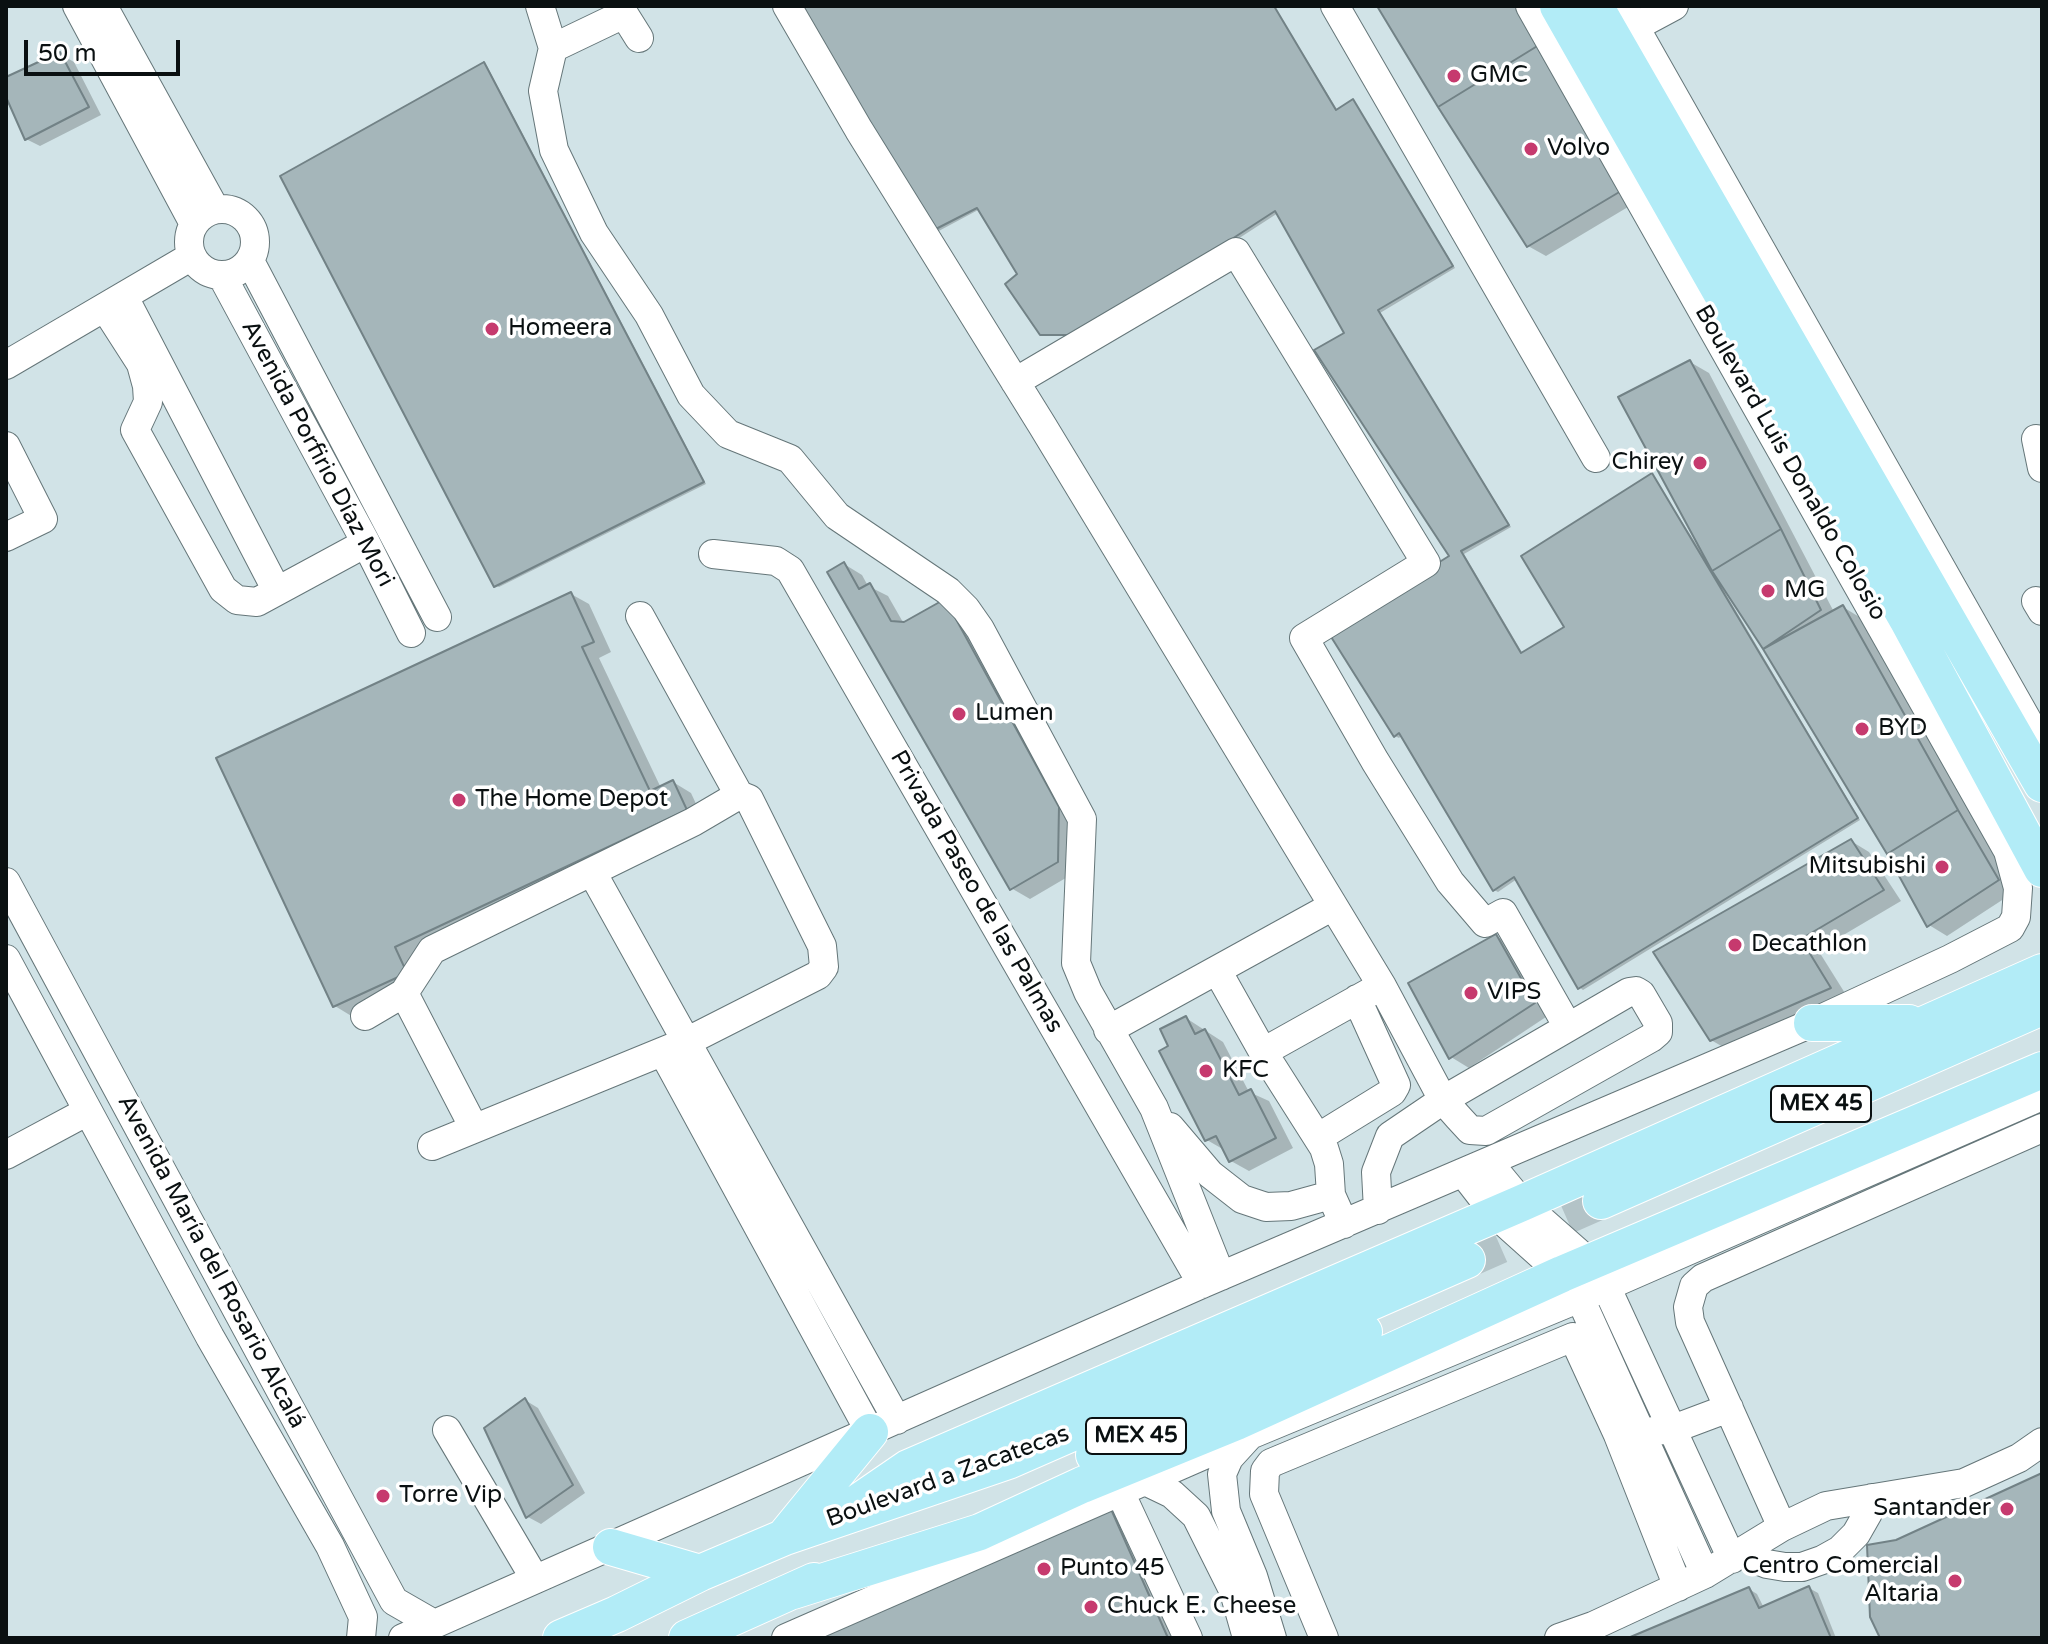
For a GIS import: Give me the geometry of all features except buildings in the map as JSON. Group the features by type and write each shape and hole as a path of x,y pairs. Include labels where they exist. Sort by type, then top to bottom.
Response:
{"main road":[{"name":"Boulevard Luis Donaldo Colosio","path":"1558,6 1907,619 2042,869"},
{"path":"1580,6 1589,18 1624,24"},
{"path":"1595,6 1624,24 1908,531 2042,784"},
{"path":"1624,24 1614,61 1636,113 1646,160"},
{"path":"1716,333 1759,360"},
{"path":"1907,619 1915,684"},
{"path":"835,1518 908,1468 2042,972"},
{"name":"MEX 45","path":"2042,1007 1605,1213 2042,1035"},
{"path":"1812,1023 1923,1023"},
{"path":"793,1591 971,1546 1134,1479 1236,1422 1585,1280 1946,1125 2042,1070"},
{"name":"Boulevard a Zacatecas","path":"561,1638 785,1537 1008,1461 1473,1270 687,1638"},
{"path":"785,1537 884,1426"},
{"path":"611,1547 700,1573"}],"street":[{"path":"77,6 204,216"},
{"path":"103,6 204,216"},
{"path":"540,6 553,48 543,91 554,150 594,233 649,315 691,395 728,434 790,459 837,516 948,591 980,629 1082,819 1076,963 1108,1030 1154,1108 1210,1174 1242,1199 1266,1207 1291,1206 1331,1195"},
{"path":"787,6 859,130 1333,906 1370,993 1396,1085 1392,1092 1319,1137"},
{"path":"1335,6 1596,458"},
{"name":"Boulevard Luis Donaldo Colosio","path":"1530,6 2008,851 2018,888 2016,917 2010,928 1812,1023"},
{"path":"1624,24 1674,6"},
{"path":"553,48 627,19"},
{"name":"Avenida Porfirio Díaz Mori","path":"204,216 234,210 250,223 256,242 250,261 437,617"},
{"path":"6,365 192,256 188,240 204,216"},
{"path":"1015,382 1236,252 1426,563 1304,638 1450,882 1485,923 1503,913 1568,1027"},
{"name":"Avenida Porfirio Díaz Mori","path":"192,256 204,270 222,276 411,633"},
{"path":"222,276 243,269 250,261"},
{"path":"114,303 277,591"},
{"path":"114,303 141,364 147,386 148,402 135,430 223,589 237,600 257,602 366,543"},
{"path":"2036,439 2042,468"},
{"path":"6,446 43,519 6,537"},
{"path":"1908,531 2034,718 2042,746"},
{"name":"Privada Paseo de las Palmas","path":"713,554 776,561 790,570 1212,1280"},
{"path":"432,1146 674,1047 818,975 824,967 822,946 749,799 739,795 640,616"},
{"path":"365,1016 404,993 432,950 693,822 739,795"},
{"path":"592,872 674,1047 884,1426"},
{"name":"Avenida María del Rosario Alcalá","path":"6,882 394,1601 434,1624"},
{"path":"1108,1030 1333,906"},
{"path":"6,946 33,930"},
{"name":"Avenida María del Rosario Alcalá","path":"6,959 210,1337 330,1546 363,1617 361,1638"},
{"path":"1218,972 1263,1052 1319,1137 1329,1164 1331,1195 1344,1224"},
{"path":"1370,993 1443,1100 1470,1130 1486,1131 1658,1032 1658,1023 1641,994 1629,992 1443,1100 1390,1136 1376,1172 1378,1210"},
{"path":"404,993 474,1128"},
{"path":"1263,1052 1370,993"},
{"path":"403,1638 1212,1280 1812,1023"},
{"path":"1946,1125 2042,1096"},
{"path":"1154,1108 1212,1280"},
{"path":"6,1155 88,1111"},
{"path":"1782,1527 1690,1322 1688,1307 1694,1286 1703,1278 2042,1128"},
{"path":"1476,1168 1508,1208 1585,1280 1673,1429 1738,1555"},
{"path":"1585,1280 1678,1587"},
{"path":"1134,1479 1250,1435 1585,1280"},
{"path":"210,1337 241,1317"},
{"path":"1324,1638 1264,1494 1265,1471 1271,1463 1573,1337 1630,1434 1705,1574"},
{"path":"1630,1434 1673,1429 1729,1408"},
{"path":"447,1430 535,1579"},
{"path":"1250,1435 1229,1458 1222,1474 1226,1511 1253,1576 1272,1638"},
{"path":"1559,1638 1705,1574 1782,1527 1826,1506 1964,1483 2019,1458 2042,1442"},
{"path":"1172,1494 1186,1481 1222,1474"},
{"path":"1134,1479 1172,1494 1196,1516 1234,1592 1247,1638"},
{"path":"1134,1479 1188,1638"},
{"path":"1738,1555 1785,1567 1802,1567 1822,1560 1840,1550 1856,1534 1868,1513 1872,1498"},
{"path":"330,1546 350,1549 361,1543"},
{"path":"800,1635 845,1626 971,1546"}],"tunnel":[{"path":"1467,1260 1601,1201"}],"place":[{"name":"GMC","path":"1454,76"},
{"name":"Volvo","path":"1531,149"},
{"name":"Homeera","path":"492,329"},
{"name":"Chirey","path":"1700,463"},
{"name":"MG","path":"1768,591"},
{"name":"Lumen","path":"959,714"},
{"name":"BYD","path":"1862,729"},
{"name":"The Home Depot","path":"459,800"},
{"name":"Mitsubishi","path":"1942,867"},
{"name":"Decathlon","path":"1735,945"},
{"name":"VIPS","path":"1471,993"},
{"name":"KFC","path":"1206,1071"},
{"name":"Torre Vip","path":"383,1496"},
{"name":"Santander","path":"2007,1509"},
{"name":"Punto 45","path":"1044,1569"},
{"name":"Centro Comercial Altaria","path":"1955,1581"},
{"name":"Chuck E. Cheese","path":"1091,1607"}]}
